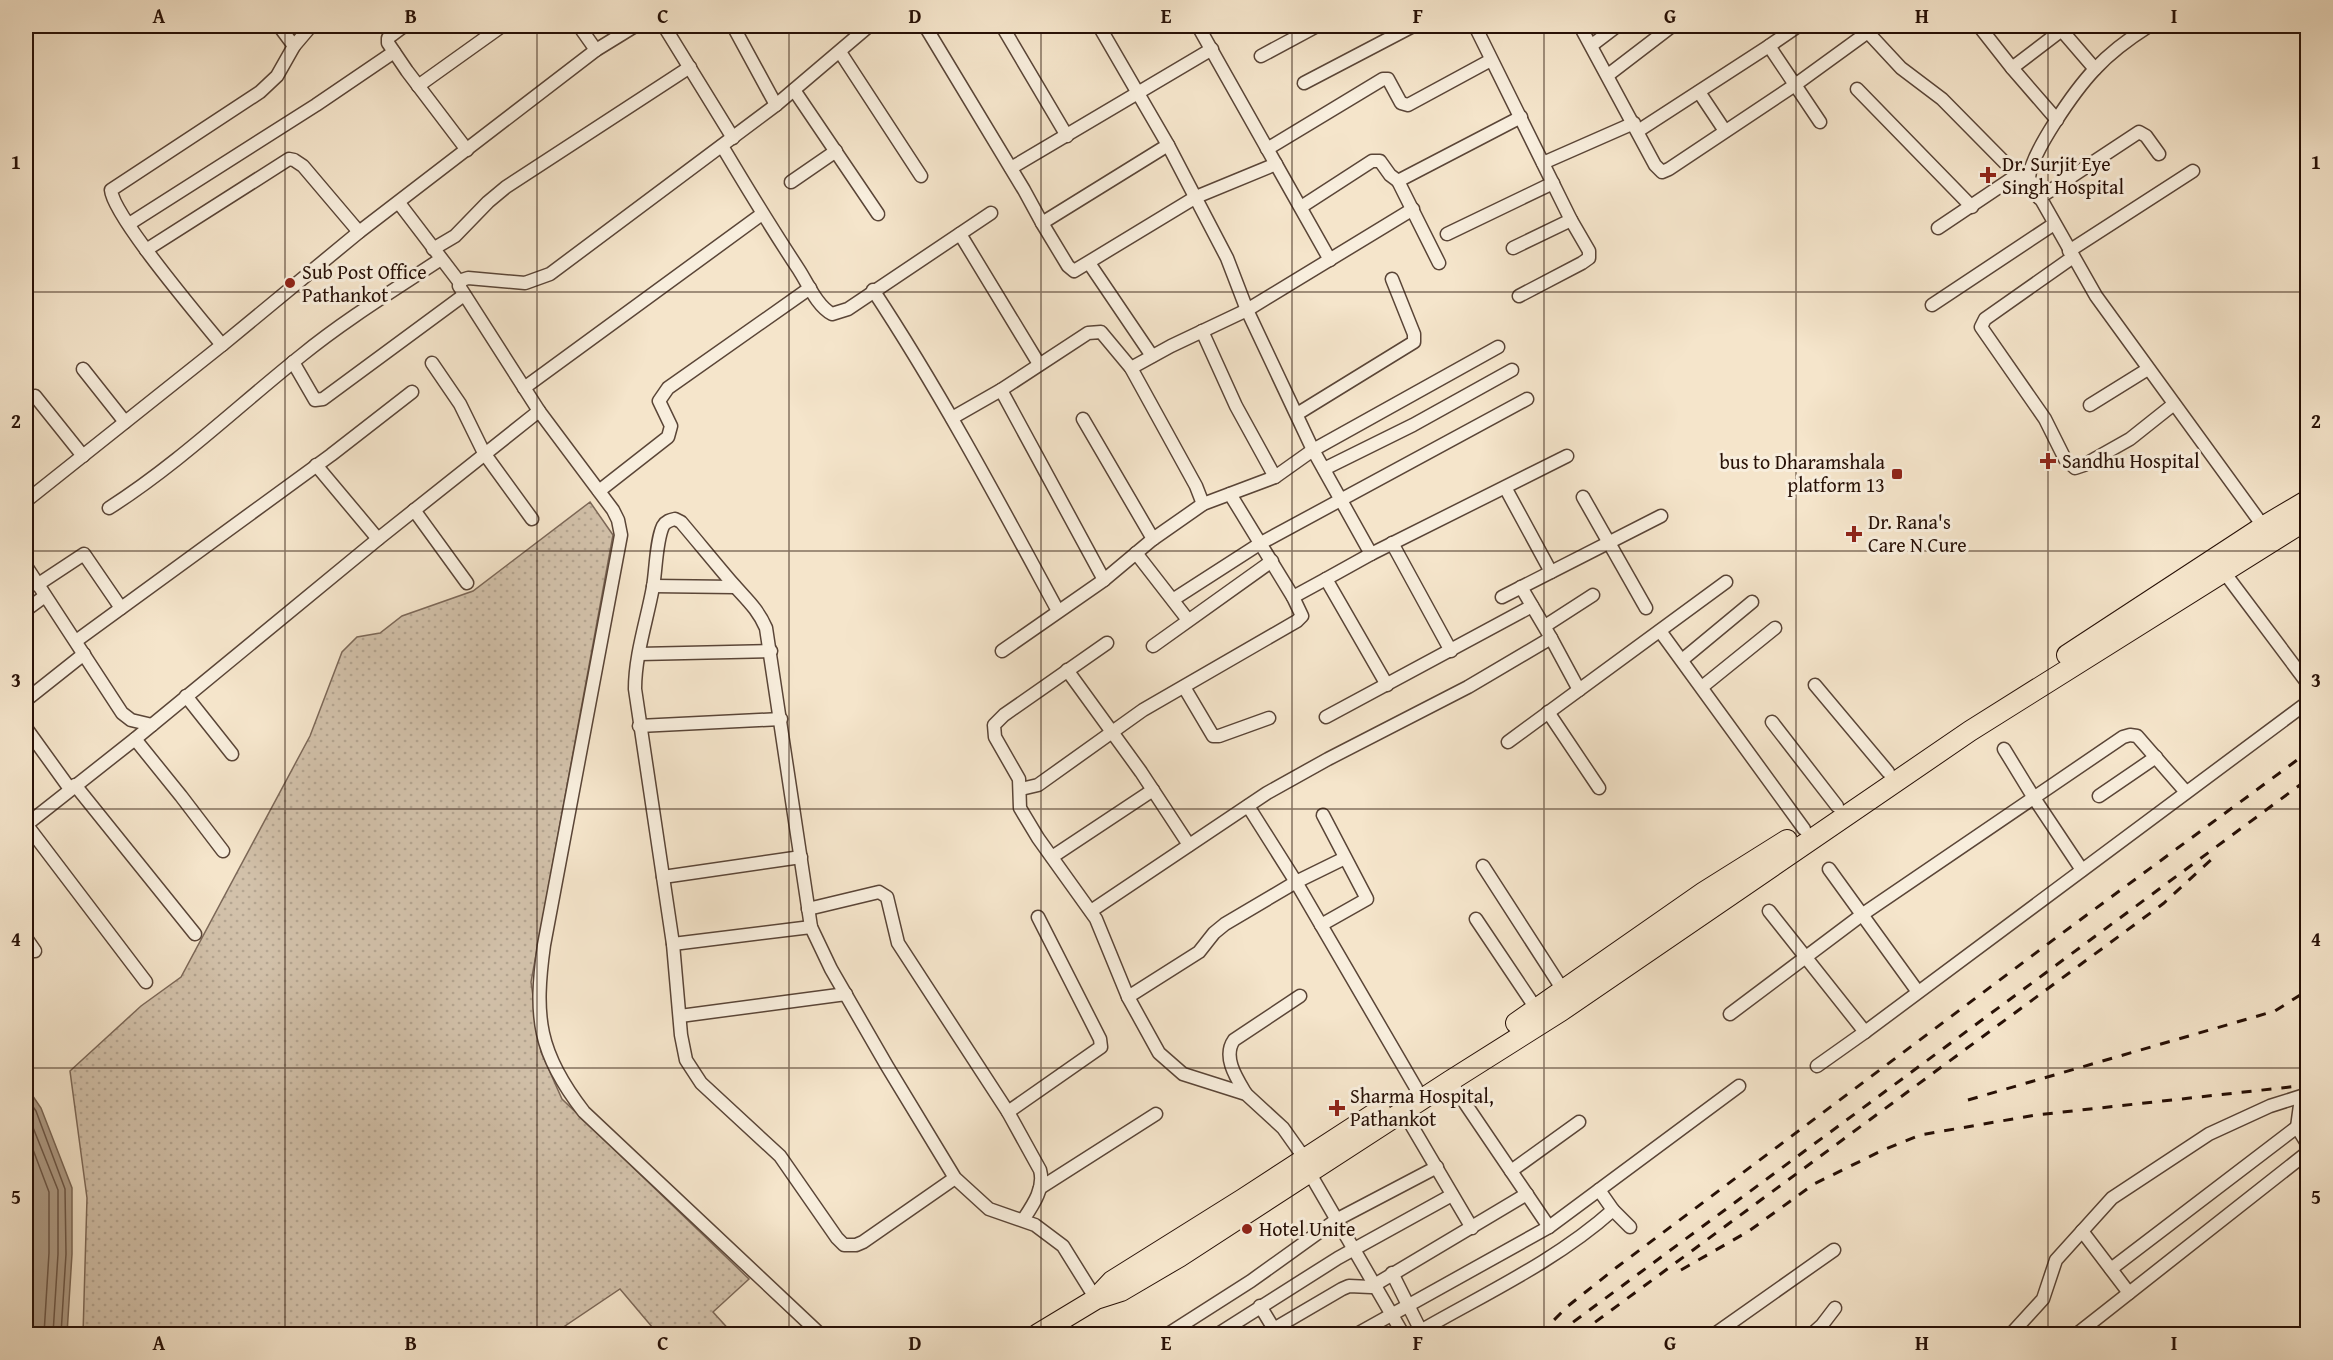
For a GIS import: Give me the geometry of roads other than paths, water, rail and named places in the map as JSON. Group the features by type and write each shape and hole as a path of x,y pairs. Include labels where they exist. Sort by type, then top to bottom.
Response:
{"main road":[{"path":"1038,1335 1096,1299 1112,1281 1403,1111 1561,1011 1970,731 2224,572 2307,500"},
{"path":"1307,1166 1416,1088 1537,1010 1695,898 1804,829 1888,772 2269,533 2307,519"}],"street":[{"path":"279,26 294,46"},
{"path":"222,345 146,250 110,193 112,189 260,92 277,75 294,46 311,26"},
{"path":"404,26 388,38 394,52 467,150"},
{"path":"418,86 501,26"},
{"path":"579,26 596,50"},
{"path":"26,501 222,345 359,232 596,50 635,26"},
{"path":"664,26 690,67 762,214 826,311 832,314 848,309 873,290 991,213"},
{"path":"734,26 776,105"},
{"path":"293,363 315,400 323,399 462,289 465,279 525,283 550,274 776,105 869,26"},
{"path":"925,26 1042,223 1074,271 1196,197 1276,164"},
{"path":"1002,26 1067,136"},
{"path":"1099,26 1196,197 1227,258 1247,310 1313,450 1371,554"},
{"path":"1198,26 1330,260"},
{"path":"1261,56 1317,26"},
{"path":"1304,83 1413,26"},
{"path":"1475,26 1571,220 1589,251 1589,258 1520,296"},
{"path":"1580,26 1655,165 1662,172 1795,85 1865,29 1901,68 1942,99 2023,177 2039,198 2096,296 2269,533"},
{"path":"1592,45 1617,26"},
{"path":"1608,75 1672,26"},
{"path":"1543,163 1636,127 1699,92 1798,26"},
{"path":"1979,26 2057,120"},
{"path":"1938,228 2023,177 2030,169 2057,120 2095,69 2134,29 2149,26"},
{"path":"2012,68 2062,27 2095,69"},
{"path":"1770,46 1820,122"},
{"path":"1011,168 1212,50"},
{"path":"129,224 316,105 394,52"},
{"path":"840,52 921,176"},
{"path":"1268,149 1383,79 1388,79 1401,103 1408,105 1491,60"},
{"path":"109,508 213,430 293,363 437,254 506,187 690,67"},
{"path":"1857,89 1972,207"},
{"path":"795,90 878,213"},
{"path":"1699,92 1725,130"},
{"path":"1398,181 1521,117"},
{"path":"2039,198 2139,132 2144,132 2159,154"},
{"path":"1042,223 1168,145"},
{"path":"791,182 836,151"},
{"path":"146,250 289,159 303,166 359,232"},
{"path":"1301,207 1372,161 1380,161 1390,175 1398,181 1439,263"},
{"path":"2174,404 2130,439 2093,461 2075,468 2065,459 2045,419 1982,327 1985,319 2071,254 2193,171"},
{"path":"1447,234 1553,183"},
{"path":"399,203 462,289 539,411 599,491 618,520 621,535 544,945 539,984 541,1031 553,1068 566,1090 584,1112 820,1335"},
{"path":"1131,368 1247,310 1413,209"},
{"path":"524,388 762,214"},
{"path":"1513,248 1571,220"},
{"path":"1932,305 2054,224"},
{"path":"960,234 1039,364"},
{"path":"1089,263 1152,356"},
{"path":"1297,414 1414,342 1414,334 1392,279"},
{"path":"599,491 668,437 671,426 659,401 668,388 810,288"},
{"path":"873,290 903,335 952,418 1058,611"},
{"path":"1202,331 1236,406 1275,477"},
{"path":"952,418 1001,390 1088,333 1101,332 1131,368 1196,486 1203,504"},
{"path":"1002,651 1104,580 1153,539 1203,504 1275,477 1313,450 1498,347"},
{"path":"432,363 460,404 484,453 532,519"},
{"path":"82,369 125,422"},
{"path":"2090,405 2148,369"},
{"path":"1324,469 1413,425 1512,370"},
{"path":"1001,390 1104,580"},
{"path":"76,641 412,392"},
{"path":"35,396 83,456"},
{"path":"1174,599 1261,543 1527,399"},
{"path":"146,982 26,825 135,739 484,453 539,411"},
{"path":"1083,419 1153,539"},
{"path":"1293,597 1392,543 1506,489 1567,456"},
{"path":"316,465 378,539"},
{"path":"1506,489 1551,572"},
{"path":"1021,789 1038,785 1143,710 1300,619 1302,612 1230,494"},
{"path":"1583,497 1607,543 1646,608"},
{"path":"414,510 467,583"},
{"path":"1502,597 1660,516"},
{"path":"955,1178 863,1242 856,1245 844,1245 780,1156 693,1073 686,1060 673,944 639,726 635,671 663,526 668,521 675,519 681,522 762,618 771,651 811,927 846,994 955,1178 989,1209 1023,1220 1046,1232 1063,1246 1096,1299"},
{"path":"1392,543 1451,651"},
{"path":"1136,553 1174,599 1188,620"},
{"path":"37,585 84,554 121,608"},
{"path":"1153,646 1272,561"},
{"path":"27,571 76,641 122,713 131,720 152,725"},
{"path":"2224,572 2307,684"},
{"path":"1326,579 1387,686"},
{"path":"1508,742 1726,582"},
{"path":"653,586 735,587"},
{"path":"1521,587 1579,690"},
{"path":"1545,626 1593,595"},
{"path":"26,610 45,596"},
{"path":"1682,660 1752,602"},
{"path":"1326,717 1532,606"},
{"path":"1702,687 1775,628"},
{"path":"1660,630 1804,829"},
{"path":"1091,911 1248,806 1328,759 1468,687 1551,638"},
{"path":"1107,643 1004,715 994,725 995,737 1019,779 1020,808 1096,919 1128,997 1159,1053 1175,1069 1190,1078 1246,1094"},
{"path":"639,654 771,651"},
{"path":"26,700 84,654"},
{"path":"1067,670 1153,790 1189,845"},
{"path":"1815,685 1888,772"},
{"path":"1184,687 1214,736 1269,718"},
{"path":"186,696 232,754"},
{"path":"1817,1066 2307,702"},
{"path":"1548,712 1599,788"},
{"path":"639,726 781,719"},
{"path":"1772,722 1837,806"},
{"path":"26,728 195,934"},
{"path":"1730,1014 1863,914 2123,737 2137,736 2185,791"},
{"path":"135,739 223,852"},
{"path":"2004,749 2082,870"},
{"path":"2099,796 2157,757"},
{"path":"1052,857 1153,790"},
{"path":"1248,806 1296,882 1416,1088"},
{"path":"1321,925 1367,899 1323,816"},
{"path":"663,877 801,857"},
{"path":"1128,997 1199,952 1214,933 1225,924 1296,882 1345,858"},
{"path":"1483,866 1563,990"},
{"path":"1829,869 1918,992"},
{"path":"808,909 873,893 884,893 889,902 898,943 1008,1112 1040,1170 1042,1180 1040,1188 1023,1220"},
{"path":"1769,911 1865,1032"},
{"path":"1008,1112 1101,1047 1100,1039 1038,917"},
{"path":"1476,919 1537,1010"},
{"path":"673,944 811,927"},
{"path":"26,939 35,951"},
{"path":"680,1016 846,994"},
{"path":"1300,996 1234,1040 1229,1051 1235,1076 1246,1094 1283,1128 1403,1335"},
{"path":"1450,1080 1549,1227"},
{"path":"1357,1335 1549,1227 1739,1086"},
{"path":"2307,1096 2300,1105 2297,1127 2307,1145"},
{"path":"2011,1335 2043,1299 2056,1260 2112,1198 2209,1134 2270,1106 2307,1096"},
{"path":"1403,1111 1472,1228"},
{"path":"1040,1188 1156,1114"},
{"path":"1511,1172 1579,1122"},
{"path":"2111,1269 2297,1127"},
{"path":"2077,1335 2307,1152"},
{"path":"1168,1335 1251,1281 1336,1220 1437,1167"},
{"path":"1599,1190 1613,1210 1630,1227"},
{"path":"1260,1306 1272,1333 1342,1289 1349,1286 1364,1288 1374,1285 1527,1194"},
{"path":"1218,1335 1260,1306 1353,1249 1452,1195"},
{"path":"1392,1273 1410,1305 1418,1333 1539,1264 1613,1210"},
{"path":"2082,1231 2129,1293"},
{"path":"1715,1335 1834,1250"},
{"path":"1812,1335 1825,1330 1835,1308"}],"water":[{"path":"26,1086 41,1108 72,1188 72,1254 67,1334 26,1334"}],"railway":[{"path":"1540,1334 1568,1306 1617,1267 2308,752"},
{"path":"1557,1334 2308,779"},
{"path":"1579,1334 2164,903 2213,858"},
{"path":"1968,1100 2275,1011 2308,990"},
{"path":"1681,1270 1749,1231 1814,1184 1883,1150 1920,1135 2036,1115 2308,1085"}],"place":[{"name":"Dr. Surjit Eye Singh Hospital","path":"1988,175"},
{"name":"Sub Post Office Pathankot","path":"290,283"},
{"name":"Sandhu Hospital","path":"2048,461"},
{"name":"bus to Dharamshala platform 13","path":"1897,474"},
{"name":"Dr. Rana's Care N Cure","path":"1854,534"},
{"name":"Sharma Hospital, Pathankot","path":"1337,1108"},
{"name":"Hotel Unite","path":"1247,1229"}]}
